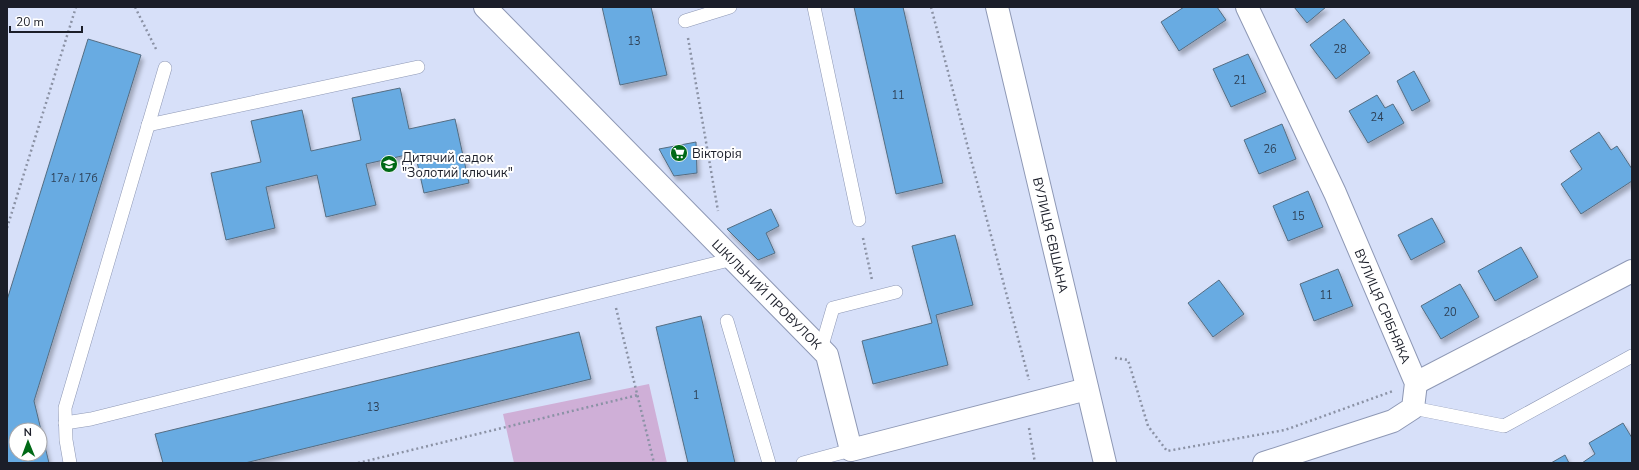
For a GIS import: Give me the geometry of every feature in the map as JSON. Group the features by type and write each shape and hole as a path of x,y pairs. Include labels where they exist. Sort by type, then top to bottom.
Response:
{"street":[{"name":"ШКІЛЬНИЙ ПРОВУЛОК","path":"485,7 827,355 851,450"},
{"name":"ВУЛИЦЯ ЄВШАНА","path":"997,7 1105,463"},
{"name":"ВУЛИЦЯ СРІБНЯКА","path":"1247,7 1335,193 1416,383"},
{"path":"1264,463 1393,421 1413,408 1416,383 1632,271"},
{"path":"851,450 1087,389"}],"lane":[{"path":"685,21 730,7"},
{"path":"814,7 859,220"},
{"path":"148,125 418,67"},
{"path":"70,463 66,440 65,408 165,68"},
{"path":"65,423 91,419 733,260"},
{"path":"821,349 833,308 896,292"},
{"path":"727,321 770,463"},
{"path":"1413,408 1504,426 1632,356"},
{"path":"803,463 851,450"}],"path":[{"path":"7,228 76,7"},
{"path":"135,7 165,68"},
{"path":"931,7 1029,380 1025,405 1035,463"},
{"path":"685,21 719,215"},
{"path":"859,220 875,298"},
{"path":"612,290 654,463"},
{"path":"1115,358 1128,360 1148,426 1167,451 1285,430 1416,383"},
{"path":"358,463 638,395"}],"shaded area":[{"path":"649,384 667,463 514,463 503,414"}],"building":[{"path":"602,7 651,7 667,75 620,85"},
{"path":"854,7 903,7 943,183 896,194"},
{"path":"1184,7 1217,7 1226,20 1179,51 1161,22"},
{"path":"1294,7 1326,7 1307,23"},
{"path":"1344,19 1370,53 1336,79 1310,45"},
{"path":"88,39 141,55 34,401 39,422 8,422 8,462 48,462 48,459 49,463 7,463 7,300"},
{"path":"1248,54 1266,92 1231,107 1213,69"},
{"path":"1414,71 1430,101 1412,111 1397,81"},
{"path":"400,88 409,129 455,119 469,183 424,193 415,153 366,164 376,205 326,217 317,175 266,187 275,228 226,240 211,173 261,162 251,121 302,110 311,151 361,140 352,98"},
{"path":"1377,95 1385,108 1393,104 1404,123 1368,143 1349,111"},
{"path":"1282,124 1296,159 1259,174 1244,140"},
{"path":"1599,132 1611,150 1617,146 1632,169 1632,181 1581,214 1561,184 1582,169 1570,151"},
{"path":"696,142 697,173 674,176 659,149"},
{"path":"1308,191 1323,227 1288,241 1273,206"},
{"path":"771,209 779,226 766,233 775,253 758,260 727,229"},
{"path":"1432,218 1445,242 1411,260 1398,235"},
{"path":"955,235 973,305 936,315 948,365 873,384 862,341 932,323 912,246"},
{"path":"1521,247 1538,277 1495,301 1478,271"},
{"path":"1338,269 1353,306 1314,321 1300,284"},
{"path":"1219,280 1244,314 1213,337 1188,303"},
{"path":"1460,284 1479,317 1441,339 1421,306"},
{"path":"701,316 735,463 688,463 656,327"},
{"path":"579,332 591,379 245,463 163,463 155,434"},
{"path":"1623,423 1632,438 1632,463 1582,463 1595,454 1589,443"},
{"path":"1565,455 1569,463 1551,463"}],"place":[{"name":"Вікторія","path":"679,153"},
{"name":"Дитячий садок \"Золотий ключик\"","path":"389,164"}]}
